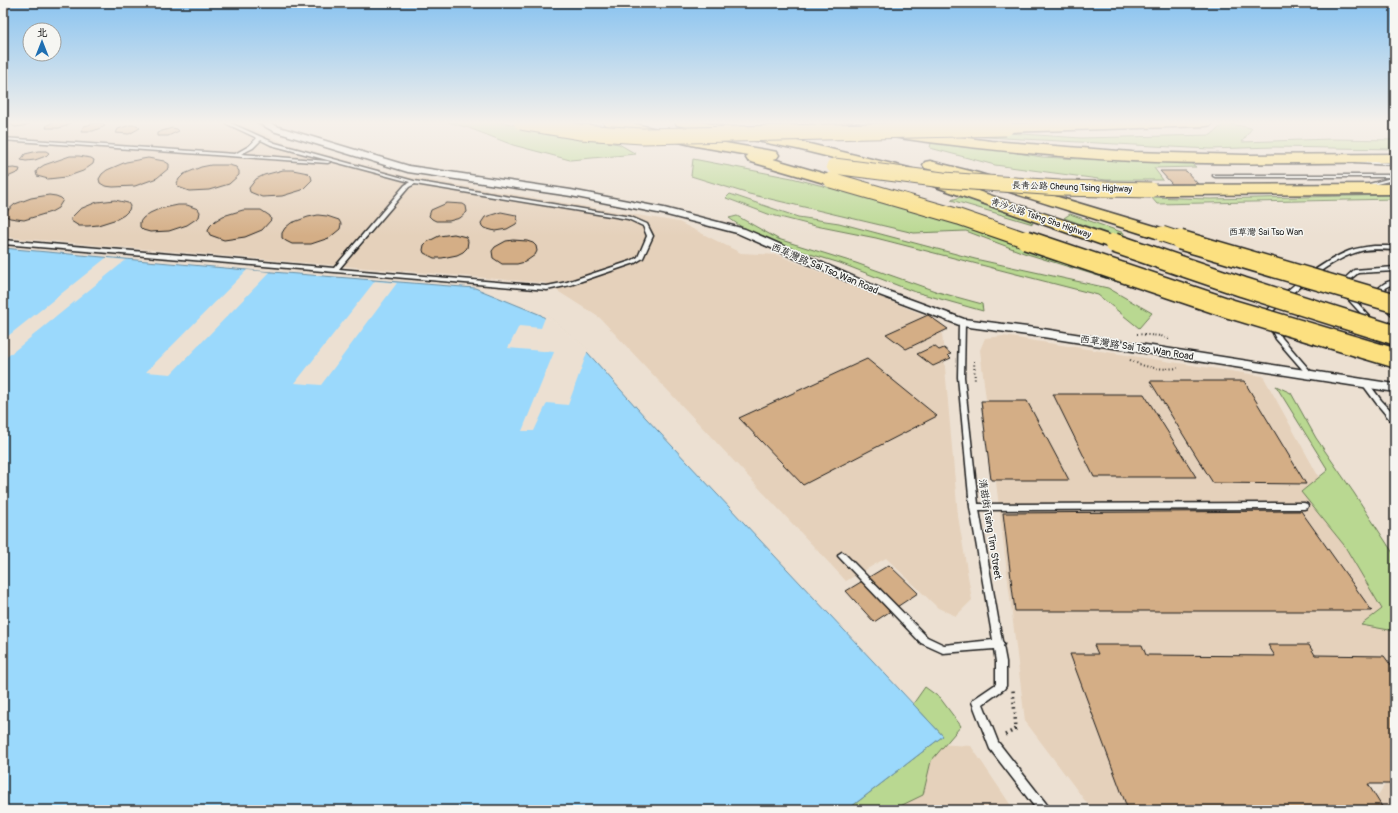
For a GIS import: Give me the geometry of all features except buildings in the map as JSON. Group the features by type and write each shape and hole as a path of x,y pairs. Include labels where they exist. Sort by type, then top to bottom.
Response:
{"highway":[{"path":"759,160 952,215 1231,309 1395,358"},
{"name":"長青公路 Cheung Tsing Highway","path":"799,160 943,180 1060,188 1151,190 1395,189"},
{"name":"青沙公路 Tsing Sha Highway","path":"858,160 904,171 1392,337"},
{"name":"青沙公路 Tsing Sha Highway","path":"911,160 973,176 1246,260 1395,303"}],"street":[{"name":"西草灣路 Sai Tso Wan Road","path":"377,160 408,169 587,196 664,211 741,231 878,291 962,322 1043,333 1395,388"}],"lane":[{"path":"304,160 345,163"},
{"path":"3,242 547,288 568,284 633,262 640,258 650,236 645,225 629,218 414,182 333,160"},
{"path":"1306,160 1395,164"},
{"path":"1215,176 1395,177"},
{"path":"1355,189 1395,177"},
{"path":"335,270 407,186 414,182"},
{"path":"1310,374 1279,339 1273,327 1270,311 1282,298 1335,259 1360,249 1395,248"},
{"path":"1392,337 1363,314 1348,296 1345,281 1356,271 1395,269"},
{"path":"1395,282 1386,284 1379,292 1382,302 1395,315"},
{"name":"清甜街 Tsing Tim Street","path":"962,322 961,377 974,507 1001,662 1001,686 978,702 992,740"},
{"path":"1365,383 1395,420"},
{"path":"974,507 1304,506"},
{"path":"842,556 924,640 943,649 999,644"},
{"path":"992,740 1044,810"}],"path":[{"path":"974,357 975,387"},
{"path":"1126,358 1134,363 1151,367 1170,369 1183,367"},
{"path":"992,740 1002,737 1016,729 1013,688"}],"shaded area":[{"path":"3,160 346,160 404,176 679,222 741,253 778,255 941,322 958,516 972,600 956,616 938,608 886,558 846,581 600,318 545,283 3,237"},
{"path":"1003,336 1263,376 1389,604 1395,607 1395,762 1383,762 1360,793 1369,810 1092,810 1025,721 980,350 985,338"},
{"path":"919,743 971,746 1014,810 896,810"},
{"path":"1391,775 1395,775 1395,810 1380,810 1375,800"}],"green space":[{"path":"693,160 698,160 792,178 956,220 1054,251 1118,282 1024,253 966,231 914,233 749,194 691,176"},
{"path":"976,160 1189,162 1196,167 1154,168 1163,180 1106,180 995,165"},
{"path":"730,194 798,217 839,223 975,259 1108,288 1152,313 1139,328 1098,295 876,238 811,225 768,214 726,198"},
{"path":"1395,195 1395,199 1157,204 1151,197 1210,199"},
{"path":"961,197 1030,218 1033,224 951,200"},
{"path":"1070,214 1124,233 1123,239 1064,218"},
{"path":"737,216 778,239 856,263 938,292 982,304 983,311 912,291 840,263 757,238 729,218"},
{"path":"1276,386 1291,393 1316,438 1395,556 1395,631 1361,625 1382,609 1344,545 1301,492 1328,470"},
{"path":"925,687 940,698 961,726 931,761 923,795 892,810 847,810 943,736 913,704"}],"water":[{"path":"3,248 247,270 475,288 541,315 587,352 645,417 943,736 847,810 3,810"}],"pier":[{"path":"106,258 126,260 3,360 3,340"},
{"path":"247,270 270,272 171,374 146,372"},
{"path":"375,281 397,283 321,385 295,383"},
{"path":"546,315 588,350 568,405 547,403 534,431 522,431 554,352 508,348 519,326 541,328"}],"district":[{"name":"西草灣 Sai Tso Wan","path":"1266,232"}]}
